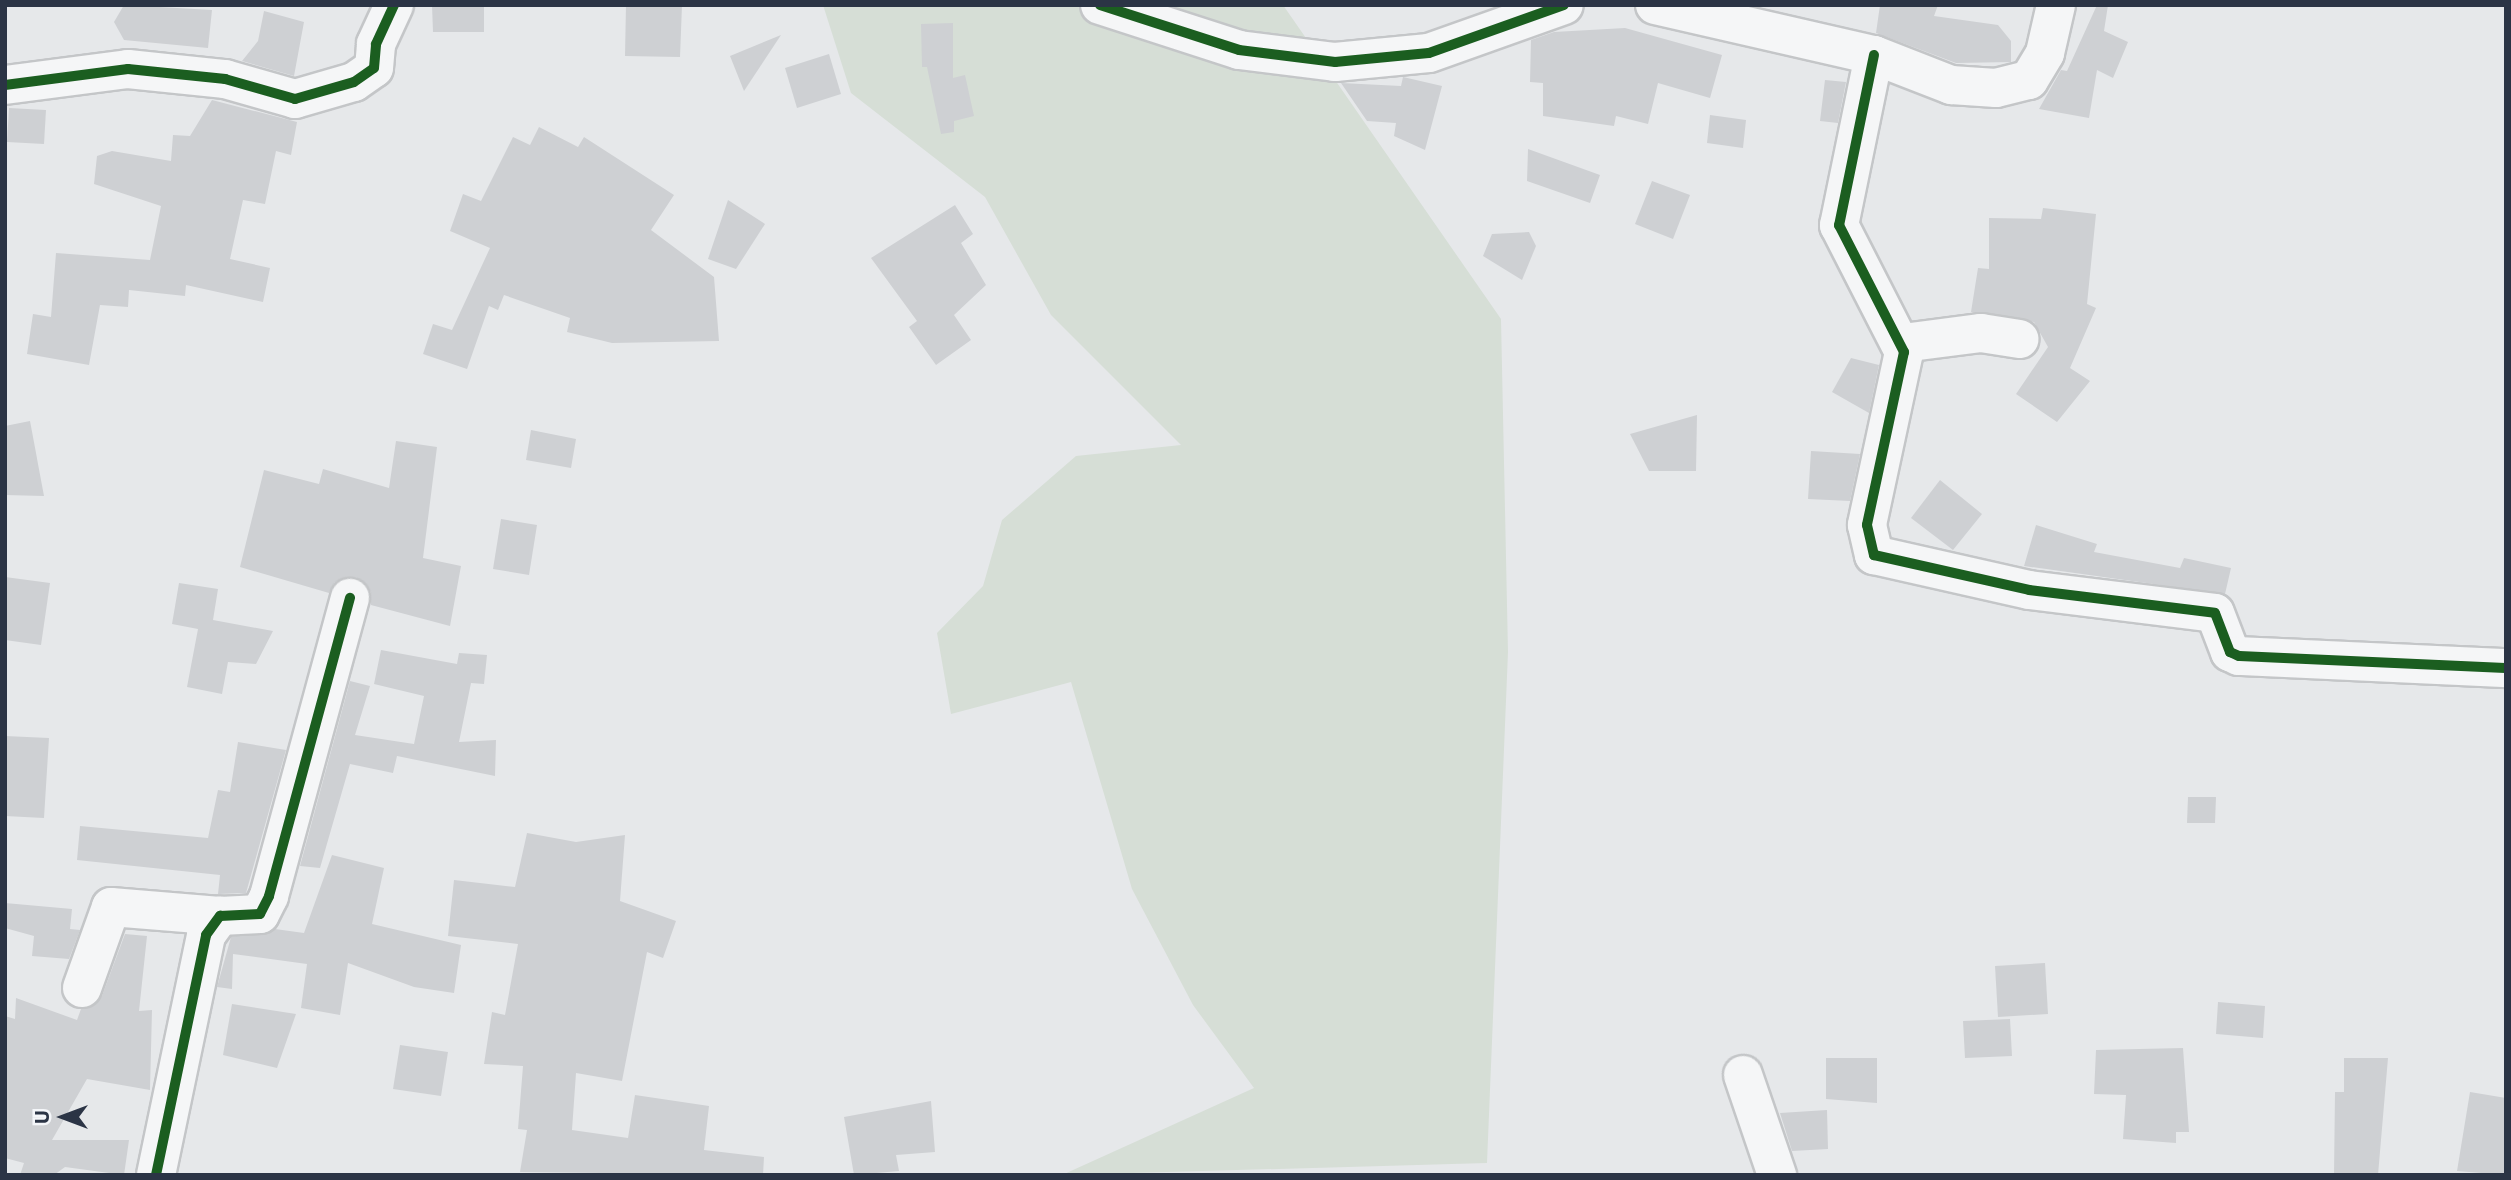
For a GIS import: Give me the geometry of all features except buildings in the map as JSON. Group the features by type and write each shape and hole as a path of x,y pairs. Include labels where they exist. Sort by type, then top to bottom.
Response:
{"street":[{"path":"5,85 128,69 225,79 295,99 354,82 374,68 376,44 394,5"},
{"path":"1100,5 1239,50 1335,62 1429,53 1564,5"},
{"path":"1655,5 1874,55 1951,85 1996,88 2029,80 2045,53 2056,5"},
{"path":"1874,55 1839,225 1903,343 1903,372 1867,525 1868,546 1882,560 2029,590 2215,613 2230,652 2239,656 2506,668"},
{"path":"1903,343 1981,333 2020,339"},
{"path":"82,988 111,907 220,916 260,914 269,896 351,598"},
{"path":"156,1175 186,1007 206,935 220,916"},
{"path":"1743,1075 1777,1175"}],"shaded area":[{"path":"823,5 1283,5 1501,319 1508,652 1487,1163 1062,1175 1254,1088 1193,1005 1132,889 1071,682 951,714 937,633 983,586 1002,520 1076,456 1181,445 1051,315 985,197 851,93"}],"cycle path":[{"path":"5,85 128,69 225,79 295,99 354,82 374,68 376,44 394,5"},
{"path":"1100,5 1239,50 1335,62 1429,53 1564,5"},
{"path":"1874,55 1839,225 1904,352 1867,525 1874,555 2029,590 2215,613 2230,652 2239,656 2506,668"},
{"path":"156,1175 206,935 220,916 260,914 269,896 350,598"}]}
